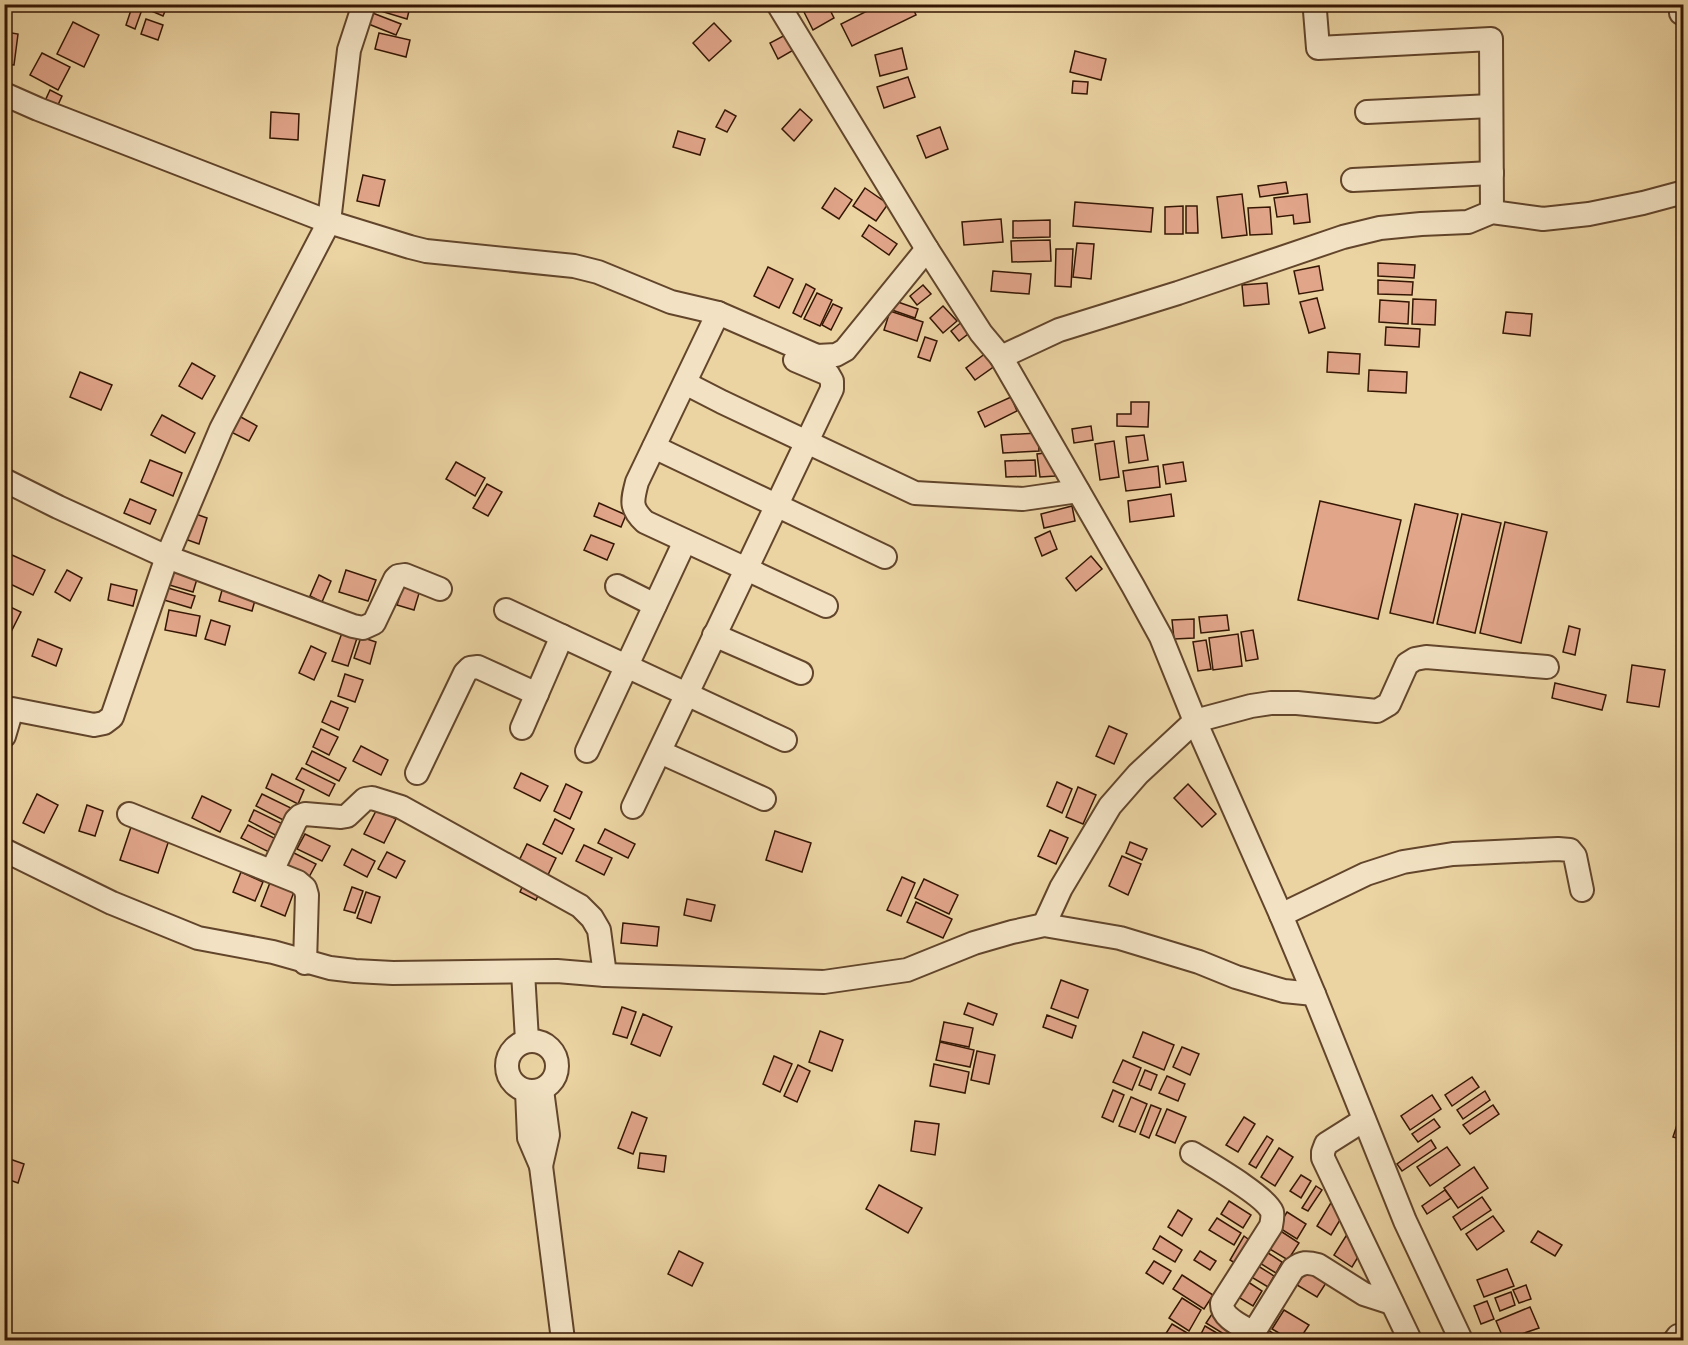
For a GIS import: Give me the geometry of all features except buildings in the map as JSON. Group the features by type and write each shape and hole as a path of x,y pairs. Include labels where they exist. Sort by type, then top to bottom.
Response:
{"street":[{"path":"4,736 8,708 94,725 104,723 112,717 167,557 221,429 330,222 349,50 364,4"},
{"path":"778,4 927,249 981,333 1001,357 1161,636 1195,721 1314,994 1405,1221 1461,1341"},
{"path":"1317,4 1315,11 1318,48 1491,39 1492,212"},
{"path":"4,94 330,222 426,251 574,266 598,272 670,302 818,356 836,355 845,350 927,249"},
{"path":"1367,112 1491,106"},
{"path":"1353,180 1492,173"},
{"path":"1001,357 1059,330 1343,237 1380,228 1468,222 1492,212 1543,219 1589,214 1683,192"},
{"path":"716,319 637,482 633,495 636,513 645,522 826,606"},
{"path":"633,807 831,389 832,381 828,374 716,319"},
{"path":"685,383 915,493 1023,499 1078,491"},
{"path":"654,447 885,557"},
{"path":"4,480 167,557 353,626 363,628 374,623 395,579 399,576 405,575 440,589"},
{"path":"588,751 685,541"},
{"path":"617,586 655,605"},
{"path":"506,610 784,740"},
{"path":"714,635 801,673"},
{"path":"522,728 562,636"},
{"path":"1044,925 1061,888 1110,806 1138,774 1195,721 1270,703 1297,703 1377,711 1389,704 1407,664 1415,659 1426,657 1548,667"},
{"path":"417,773 465,673 470,668 478,668 537,693"},
{"path":"660,752 764,799"},
{"path":"272,871 300,816 305,814 347,816 365,800 372,798 401,807 580,906 592,918 599,930 605,975"},
{"path":"129,814 298,882 305,888 307,895 305,963"},
{"path":"4,850 112,903 198,938 273,952 305,963 330,968 393,973 557,971 605,975 824,982 907,970 974,943 1044,925 1120,938 1284,991 1314,994"},
{"path":"1281,915 1366,874 1403,862 1453,854 1570,850 1575,856 1582,890"},
{"path":"523,972 527,1040"},
{"path":"527,1040 542,1042 554,1051 558,1066 554,1080 534,1090 515,1084 507,1072 507,1058 515,1047 527,1040"},
{"path":"534,1090 529,1138 541,1166 563,1341"},
{"path":"1364,1120 1326,1144 1323,1158 1410,1341"},
{"path":"1192,1153 1247,1188 1271,1211 1273,1218 1271,1226 1222,1303 1222,1309 1226,1315 1251,1337 1293,1269 1303,1263 1318,1265 1364,1294 1392,1303"}]}
